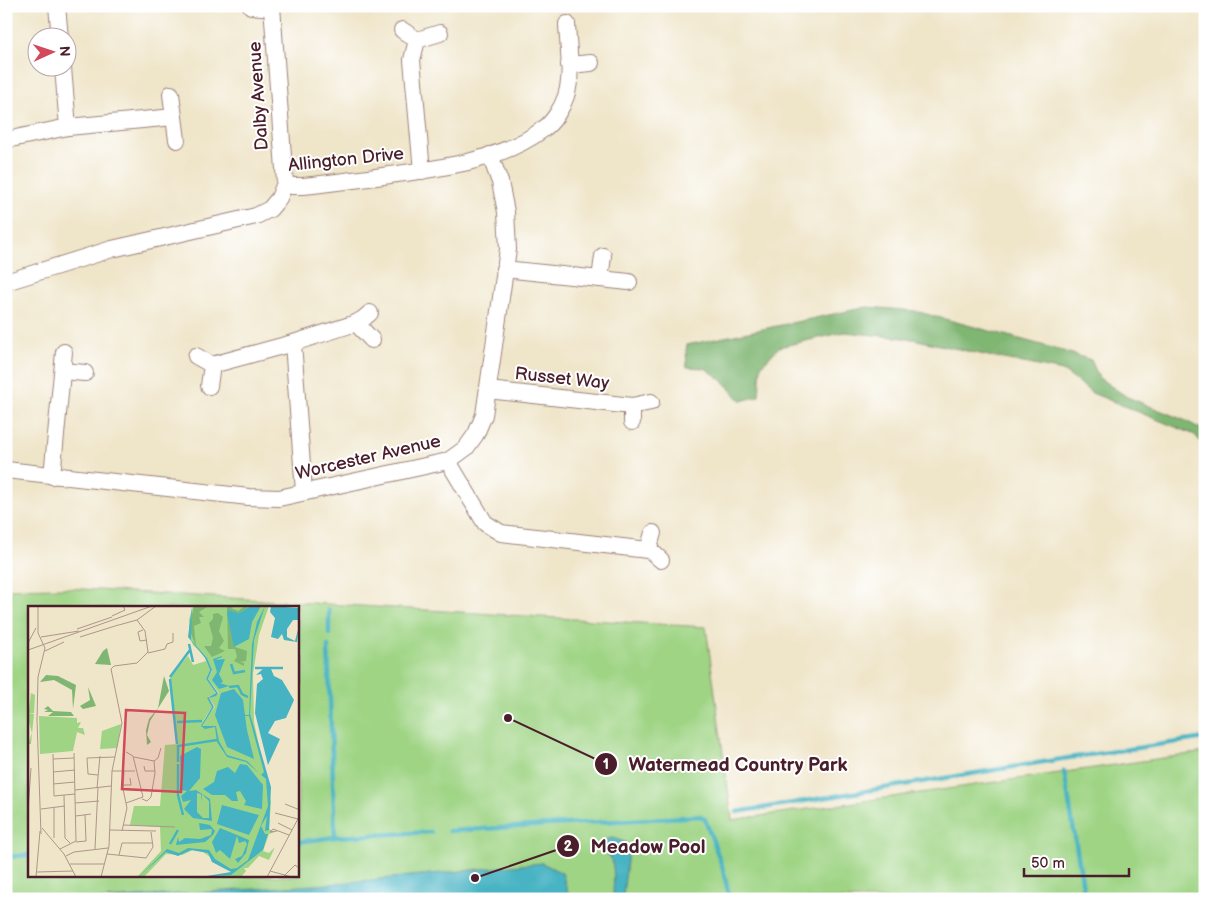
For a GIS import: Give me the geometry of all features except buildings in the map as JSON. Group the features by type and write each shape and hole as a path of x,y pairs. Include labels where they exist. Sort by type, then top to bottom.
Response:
{"street":[{"path":"57,6 59,28"},
{"path":"251,6 272,7"},
{"name":"Dalby Avenue","path":"272,7 284,183"},
{"name":"Allington Drive","path":"6,282 112,249 256,216 270,209 278,198 284,183 292,186 303,186 422,170 458,164 519,144 544,129 566,97 569,80 567,24"},
{"path":"402,30 417,40"},
{"path":"417,40 440,33"},
{"path":"417,40 412,60 422,170"},
{"path":"569,65 591,63"},
{"path":"64,78 68,127"},
{"path":"171,94 177,140"},
{"path":"6,140 68,127 174,117"},
{"name":"Worcester Avenue","path":"6,470 249,497 279,498 448,461 466,448 476,434 484,414 508,249 506,212 500,182 490,155"},
{"path":"600,279 602,256"},
{"path":"504,269 629,282"},
{"path":"196,356 212,365 356,324 370,313"},
{"path":"356,324 372,340"},
{"path":"293,343 304,492"},
{"path":"52,476 64,352"},
{"path":"209,386 212,365"},
{"path":"63,371 85,373"},
{"name":"Russet Way","path":"488,390 632,414 651,402"},
{"path":"448,461 485,523 501,533 648,550 661,560"},
{"path":"648,550 653,533"}],"green space":[{"path":"867,307 915,311 1091,360 1099,378 1127,397 1184,420 1205,431 1205,447 1195,435 1092,393 1063,371 913,339 845,332 779,347 761,366 759,396 741,401 721,379 705,368 687,367 687,345"},
{"path":"65,588 706,627 732,820 1205,752 1205,899 6,899 6,589"}],"water":[{"path":"612,838 625,842 628,852 624,899 613,899 613,866 599,842"},
{"path":"542,863 562,873 570,899 107,899 330,884"}],"waterway":[{"path":"329,610 329,634"},
{"path":"328,646 335,837"},
{"path":"737,812 1062,759 1205,738"},
{"path":"1064,771 1085,899"},
{"path":"449,831 701,816 705,819 722,866 730,899"},
{"path":"299,842 335,837 431,832"},
{"path":"6,857 28,855"}],"place":[{"name":"Watermead Country Park","path":"508,718"},
{"name":"Meadow Pool","path":"475,878"}]}
